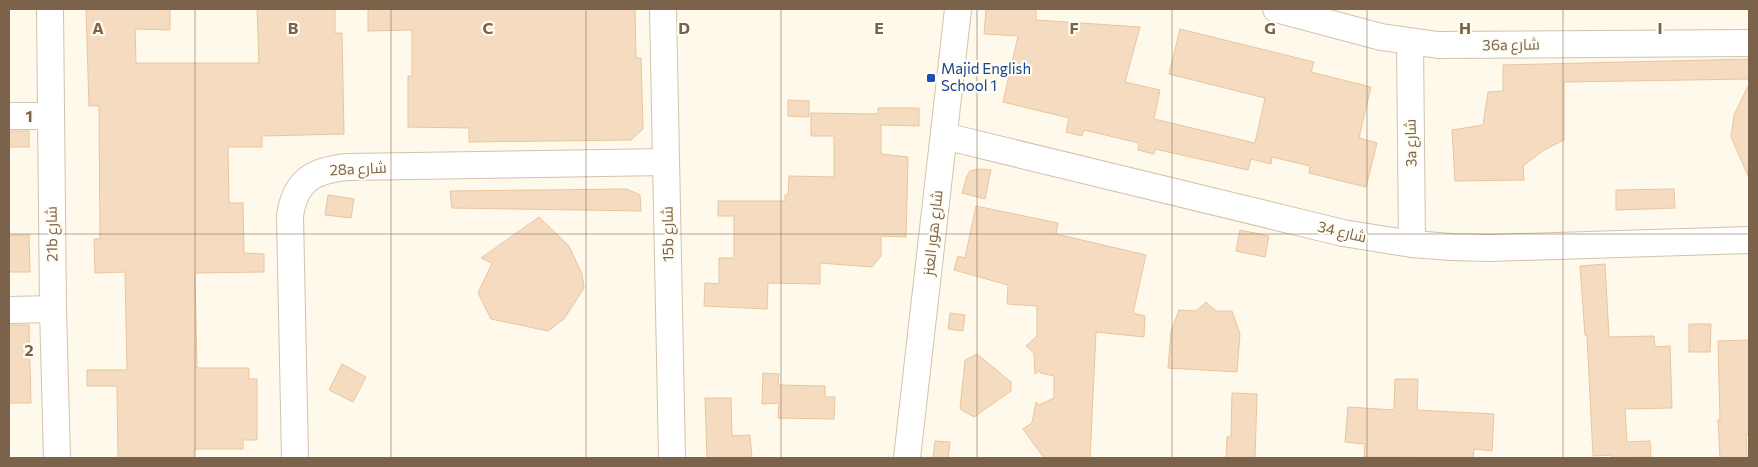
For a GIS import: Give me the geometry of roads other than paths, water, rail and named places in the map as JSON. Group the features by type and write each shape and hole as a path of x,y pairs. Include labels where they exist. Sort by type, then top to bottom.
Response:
{"street":[{"name":"21b شارع","path":"50,9 53,309 57,458"},
{"name":"15b شارع","path":"663,9 672,458"},
{"name":"شارع هور العنز","path":"907,458 958,9"},
{"name":"36a شارع","path":"1276,9 1354,30 1410,42 1467,46 1749,43"},
{"name":"3a شارع","path":"1410,42 1412,244"},
{"path":"9,116 51,116"},
{"name":"شارع 34","path":"944,136 1343,233 1412,244 1451,248 1489,248 1749,240"},
{"name":"28a شارع","path":"294,458 290,216 292,202 298,188 308,178 321,171 348,167 666,162"},
{"path":"9,310 53,309"}],"place":[{"name":"Majid English School 1","path":"931,78"}]}
